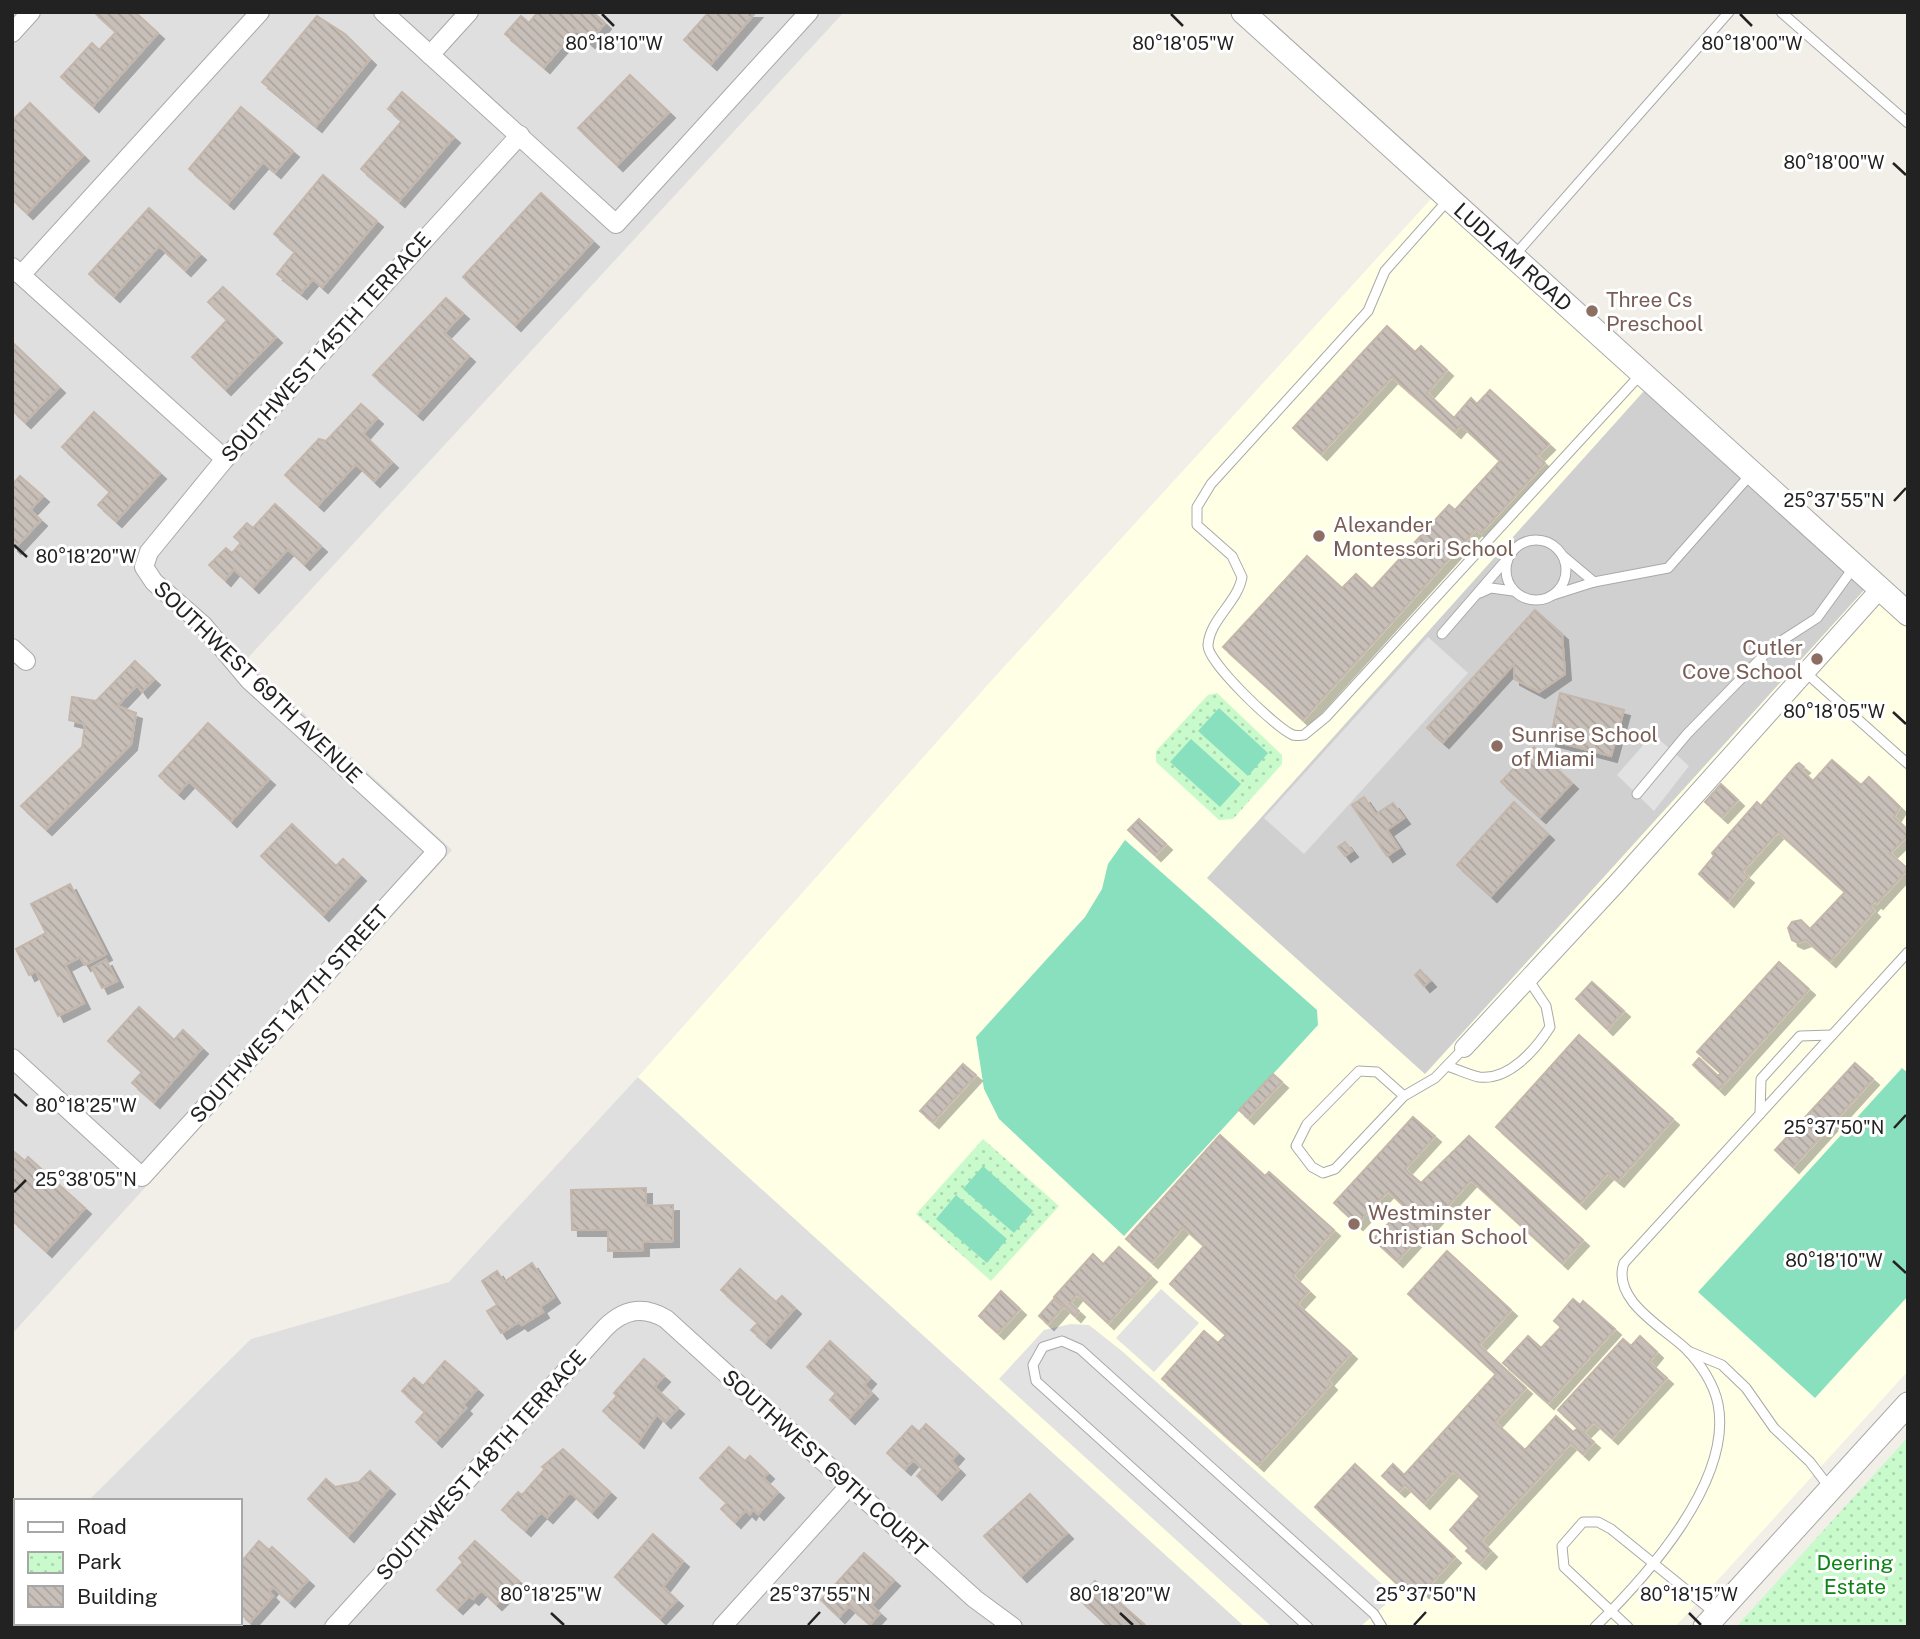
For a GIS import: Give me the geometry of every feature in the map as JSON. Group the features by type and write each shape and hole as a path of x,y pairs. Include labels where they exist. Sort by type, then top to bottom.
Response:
{"street":[{"path":"12,33 31,12"},
{"path":"225,459 17,271 260,12"},
{"path":"383,12 616,224 809,12"},
{"path":"430,55 469,12"},
{"name":"LUDLAM ROAD","path":"1243,12 1908,614"},
{"name":"SOUTHWEST 145TH TERRACE","path":"144,568 149,552 225,459 520,135"},
{"name":"SOUTHWEST 69TH AVENUE","path":"144,568 153,582 203,625 249,680 437,851"},
{"path":"1464,1048 1880,589"},
{"path":"12,648 26,661"},
{"name":"SOUTHWEST 147TH STREET","path":"12,1058 142,1177 437,851"},
{"name":"SOUTHWEST 69TH COURT","path":"634,1310 650,1311 666,1319 975,1599 1013,1627"},
{"name":"SOUTHWEST 148TH TERRACE","path":"334,1627 605,1328 617,1317 634,1310"},
{"path":"1711,1621 1908,1404"},
{"path":"722,1627 850,1485"}],"lane":[{"path":"1513,257 1729,12"},
{"path":"1781,12 1908,123"},
{"path":"1449,198 1385,271 1368,311 1211,484 1197,507 1198,525 1232,556 1242,577 1208,643 1208,653 1218,668 1288,732 1304,735 1344,697 1641,374"},
{"path":"1475,596 1492,588 1515,592 1533,600 1594,582 1668,568 1752,473"},
{"path":"1442,634 1510,555 1525,543 1544,542 1594,582"},
{"path":"1553,595 1564,579 1564,560 1559,552"},
{"path":"1510,555 1506,574 1515,592"},
{"path":"1637,794 1687,734 1772,647 1817,618 1855,566"},
{"path":"1804,671 1908,764"},
{"path":"1595,1627 1657,1563 1690,1513 1709,1468 1720,1421 1714,1389 1688,1351 1632,1300 1623,1283 1623,1267 1908,952"},
{"path":"1447,1066 1480,1077 1499,1074 1522,1061 1540,1043 1550,1027 1546,1006 1528,979"},
{"path":"1760,1114 1761,1079 1800,1036 1832,1035"},
{"path":"1404,1096 1377,1072 1359,1071 1307,1124 1296,1146 1299,1153 1323,1173 1335,1169 1404,1096 1435,1078 1464,1048"},
{"path":"1308,1627 1037,1381 1033,1365 1043,1347 1062,1341 1080,1349 1374,1614 1381,1626"},
{"path":"1688,1351 1721,1365 1746,1388 1774,1428 1810,1462 1830,1489"},
{"path":"1628,1627 1564,1567 1562,1546 1576,1527 1587,1521 1602,1523 1657,1563 1711,1621"}],"shaded area":[{"path":"12,12 844,12 246,660 452,850 12,1334"},
{"name":"Westminster Christian School","path":"1431,199 1644,391 1207,878 1425,1074 1865,589 1908,629 1908,1371 1675,1627 1245,1627 638,1077 992,680"},
{"path":"1644,391 1865,589 1425,1074 1207,878"},
{"path":"1428,637 1468,673 1304,854 1264,818"},
{"path":"1653,734 1689,766 1654,811 1617,775"},
{"path":"638,1077 1245,1627 12,1627 14,1574 14,1625 242,1625 242,1499 90,1499 251,1339 449,1282"},
{"path":"1161,1289 1199,1323 1154,1372 1116,1338"},
{"path":"1071,1324 1089,1325 1123,1352 1393,1594 1385,1605 1360,1627 1272,1627 999,1379 1044,1330"}],"green space":[{"path":"1217,693 1282,755 1282,764 1233,819 1219,820 1156,762 1156,751 1208,695"},
{"path":"1219,708 1268,753 1248,776 1198,731"},
{"path":"1191,739 1241,784 1220,807 1170,762"},
{"path":"1125,840 1317,1010 1318,1025 1124,1236 999,1119 984,1089 976,1037 1085,917 1102,889 1108,864"},
{"path":"1902,1068 1908,1073 1908,1296 1815,1398 1698,1292"},
{"path":"983,1139 1059,1206 991,1281 916,1214"},
{"path":"983,1166 1033,1211 1014,1233 963,1189"},
{"path":"956,1195 1007,1239 987,1263 936,1219"},
{"name":"Deering Estate","path":"1908,1437 1908,1627 1736,1627"}],"building":[{"path":"94,12 135,12 158,33 93,106 61,77 92,43 99,50 116,32"},
{"path":"538,12 593,12 605,23 589,42 576,30 544,67 505,34 521,16 529,23"},
{"path":"709,12 756,12 711,64 684,40"},
{"path":"317,16 345,34 370,59 316,126 262,82"},
{"path":"630,75 669,112 617,165 578,128"},
{"path":"402,92 454,137 399,201 361,169 402,121 388,109"},
{"path":"30,103 83,155 27,213 12,199 12,121"},
{"path":"241,107 293,151 275,172 263,162 228,203 189,169"},
{"path":"323,175 377,221 322,287 313,279 301,293 277,274 295,252 274,234"},
{"path":"541,193 593,241 515,325 463,277"},
{"path":"149,208 200,254 185,270 159,246 114,296 89,274"},
{"path":"223,287 276,337 225,389 192,357 227,320 208,302"},
{"path":"446,298 463,313 444,333 469,356 417,414 373,375"},
{"path":"1387,326 1415,352 1421,346 1447,370 1427,393 1454,418 1471,398 1477,404 1490,390 1549,444 1537,456 1545,463 1481,533 1476,529 1303,720 1223,647 1307,556 1342,588 1356,574 1372,589 1449,505 1455,510 1500,461 1461,425 1455,432 1392,377 1321,454 1293,428"},
{"path":"12,342 59,387 25,422 12,410"},
{"path":"361,404 377,418 363,434 392,462 374,481 356,464 318,505 285,475 319,439 326,441"},
{"path":"94,412 160,473 116,521 98,505 110,492 62,447"},
{"path":"20,476 43,496 30,510 41,520 15,548 12,545 12,485"},
{"path":"275,504 321,546 304,564 288,549 253,587 234,569 225,580 209,565 226,548 232,553 241,543 234,537 247,523 253,528"},
{"path":"1535,610 1562,634 1565,674 1539,692 1514,679 1514,664 1443,742 1427,728"},
{"path":"135,661 154,679 142,692 137,685 117,706 136,713 131,744 46,829 21,806 82,747 85,724 69,720 72,697 96,701"},
{"path":"1560,693 1624,710 1611,756 1550,740"},
{"path":"208,723 269,779 231,821 189,781 178,793 159,776"},
{"path":"1534,747 1572,783 1540,817 1501,782"},
{"path":"1832,760 1861,785 1869,777 1900,807 1894,817 1908,830 1908,835 1890,853 1908,869 1877,903 1875,901 1870,907 1874,911 1830,961 1806,940 1798,943 1792,940 1788,928 1792,922 1801,920 1810,929 1845,892 1778,832 1742,872 1748,877 1728,901 1699,874 1714,856 1712,853 1757,802 1761,806 1796,765 1799,763 1804,767 1801,770 1813,781"},
{"path":"1721,784 1738,800 1722,817 1705,802"},
{"path":"1364,797 1376,814 1393,803 1404,818 1387,830 1399,848 1387,856 1352,805"},
{"path":"1514,802 1548,834 1491,896 1457,865"},
{"path":"1139,819 1166,844 1155,855 1128,830"},
{"path":"292,824 336,866 343,859 360,875 323,915 261,856"},
{"path":"1345,842 1352,851 1345,856 1338,847"},
{"path":"70,884 106,954 85,965 80,957 65,965 84,1003 58,1016 36,971 29,975 16,949 46,933 31,904"},
{"path":"106,960 117,981 102,988 92,968"},
{"path":"1779,962 1809,989 1719,1089 1693,1065 1699,1058 1718,1076 1721,1073 1697,1052"},
{"path":"1420,970 1430,981 1424,986 1415,975"},
{"path":"1592,982 1624,1011 1607,1029 1576,999"},
{"path":"139,1007 174,1040 183,1030 202,1048 154,1102 132,1083 142,1072 108,1041"},
{"path":"1579,1035 1673,1119 1618,1181 1608,1173 1580,1203 1496,1127"},
{"path":"1855,1063 1873,1079 1793,1167 1775,1150"},
{"path":"963,1064 976,1075 933,1122 920,1111"},
{"path":"1273,1074 1282,1082 1248,1118 1239,1110"},
{"path":"1413,1117 1435,1136 1405,1169 1421,1183 1469,1136 1583,1240 1562,1263 1471,1180 1397,1261 1373,1239 1405,1207 1388,1191 1357,1224 1334,1203"},
{"path":"1220,1135 1265,1176 1269,1172 1334,1230 1293,1276 1309,1291 1297,1304 1351,1353 1327,1380 1331,1384 1258,1465 1162,1379 1204,1331 1218,1343 1226,1335 1170,1284 1204,1246 1183,1227 1152,1262 1126,1239"},
{"path":"12,1150 25,1161 28,1157 85,1208 46,1251 12,1220"},
{"path":"646,1188 646,1206 673,1205 673,1241 643,1242 643,1250 608,1251 608,1230 572,1230 571,1190"},
{"path":"1119,1247 1151,1276 1108,1323 1077,1294 1070,1303 1079,1311 1075,1316 1054,1297 1093,1254 1103,1264"},
{"path":"1447,1251 1511,1310 1479,1345 1526,1388 1495,1422 1525,1450 1556,1416 1573,1432 1578,1428 1594,1442 1583,1454 1571,1443 1481,1541 1491,1551 1480,1563 1466,1551 1469,1548 1450,1530 1480,1496 1453,1471 1424,1503 1405,1485 1399,1491 1382,1476 1393,1464 1404,1475 1496,1374 1408,1294"},
{"path":"532,1263 554,1297 540,1307 543,1312 522,1325 519,1322 501,1333 487,1311 497,1305 482,1281 497,1271 504,1282"},
{"path":"740,1269 776,1302 782,1296 795,1308 765,1342 751,1330 758,1323 721,1290"},
{"path":"1001,1291 1020,1309 998,1333 979,1316"},
{"path":"1054,1299 1063,1307 1048,1324 1039,1316"},
{"path":"1573,1299 1580,1305 1583,1301 1615,1329 1548,1403 1503,1363 1528,1336 1541,1348 1561,1327 1554,1321"},
{"path":"1640,1336 1657,1352 1649,1362 1667,1378 1612,1438 1594,1422 1583,1433 1558,1410 1623,1339 1631,1346"},
{"path":"830,1341 870,1378 864,1385 872,1393 849,1418 830,1400 836,1393 807,1367"},
{"path":"644,1359 664,1376 654,1387 678,1408 665,1422 657,1414 638,1442 603,1411 617,1396 614,1393"},
{"path":"445,1361 477,1389 463,1405 466,1408 436,1441 416,1422 425,1412 402,1391 414,1378 423,1386"},
{"path":"926,1424 958,1453 951,1461 959,1469 936,1494 917,1476 923,1469 913,1460 905,1469 887,1453 912,1426 919,1432"},
{"path":"729,1447 745,1461 750,1456 768,1473 763,1478 778,1492 758,1514 753,1509 750,1514 746,1510 735,1522 721,1509 727,1503 700,1478"},
{"path":"563,1449 610,1492 592,1512 570,1492 547,1517 541,1512 525,1530 502,1510 518,1492 522,1495 545,1469 542,1467"},
{"path":"1355,1464 1455,1557 1423,1592 1415,1584 1407,1593 1315,1507"},
{"path":"370,1471 389,1488 348,1536 308,1499 326,1479 335,1487 359,1482"},
{"path":"1030,1494 1067,1533 1021,1576 984,1536"},
{"path":"653,1534 683,1561 663,1587 677,1600 660,1618 615,1577"},
{"path":"259,1541 269,1550 272,1547 308,1580 289,1601 273,1587 269,1592 273,1596 250,1622 242,1615 242,1561"},
{"path":"475,1541 519,1581 496,1604 481,1590 473,1599 469,1596 457,1608 437,1590 463,1562 459,1558"},
{"path":"864,1553 894,1580 871,1605 880,1613 870,1624 849,1606 839,1617 821,1600"},
{"path":"1095,1581 1144,1624 1142,1627 1109,1627 1079,1599"}],"place":[{"name":"Three Cs Preschool","path":"1592,311"},
{"name":"Alexander Montessori School","path":"1319,536"},
{"name":"Cutler Cove School","path":"1817,659"},
{"name":"Sunrise School of Miami","path":"1497,746"},
{"name":"Westminster Christian School","path":"1354,1224"}]}
